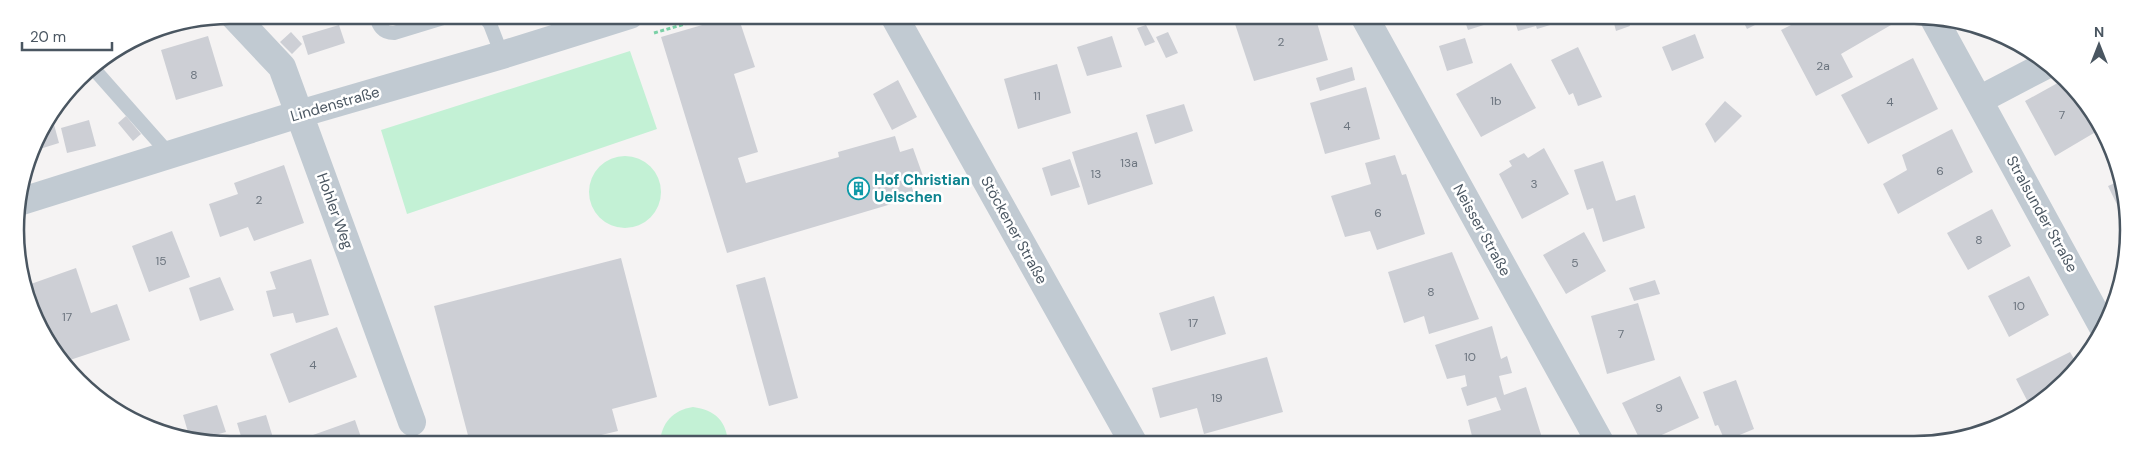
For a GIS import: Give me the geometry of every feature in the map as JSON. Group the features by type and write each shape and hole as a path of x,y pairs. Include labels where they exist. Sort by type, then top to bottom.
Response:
{"street":[{"name":"Hohler Weg","path":"241,24 282,67 412,422"},
{"name":"Lindenstraße","path":"27,200 299,114 601,24"},
{"name":"Stöckener Straße","path":"898,24 1130,436"},
{"name":"Neisser Straße","path":"1368,24 1596,436"},
{"name":"Stralsunder Straße","path":"1938,26 2099,320"},
{"path":"1979,100 2042,67"}],"lane":[{"path":"379,24 381,29 387,33 394,33 424,24"},
{"path":"490,24 502,55"},
{"path":"97,72 170,155"}],"green space":[{"path":"630,51 657,129 407,214 381,130"},
{"path":"625,156 645,162 655,172 661,192 655,212 645,222 625,228 605,222 595,212 589,192 595,172 605,162"},
{"path":"693,407 713,414 722,423 727,436 661,436 669,419 674,414"}],"building":[{"path":"706,24 741,24 755,67 734,74 758,152 738,158 746,183 839,157 838,152 895,136 900,152 913,148 923,176 910,181 915,197 727,253 661,37"},
{"path":"1235,24 1317,24 1328,60 1254,81"},
{"path":"1466,24 1487,24 1468,30"},
{"path":"1516,24 1554,24 1537,29 1536,26 1518,31"},
{"path":"1614,24 1629,24 1630,26 1616,31"},
{"path":"1744,24 1757,24 1747,29"},
{"path":"1793,24 1891,25 1841,54 1853,77 1816,96 1781,30"},
{"path":"339,25 345,43 308,55 302,36"},
{"path":"1146,25 1155,42 1145,46 1137,28"},
{"path":"291,32 302,44 292,54 280,42"},
{"path":"1168,32 1178,53 1166,58 1156,37"},
{"path":"1695,34 1704,58 1672,71 1662,47"},
{"path":"208,36 223,86 176,100 161,50"},
{"path":"1112,36 1122,67 1087,76 1077,47"},
{"path":"1465,38 1473,63 1447,71 1439,46"},
{"path":"1578,47 1602,97 1578,106 1573,93 1569,95 1551,60"},
{"path":"1913,58 1938,109 1868,144 1841,95"},
{"path":"1511,63 1536,108 1481,137 1456,94"},
{"path":"1057,64 1071,113 1018,129 1004,79"},
{"path":"1352,67 1355,80 1320,91 1316,78"},
{"path":"898,80 917,117 892,130 873,94"},
{"path":"2058,83 2078,104 2096,132 2055,156 2025,101"},
{"path":"1366,87 1380,139 1325,154 1310,103"},
{"path":"1725,101 1742,116 1715,143 1705,124"},
{"path":"1184,104 1193,131 1155,144 1146,115"},
{"path":"126,116 141,134 133,141 118,123"},
{"path":"89,120 96,146 67,153 61,128"},
{"path":"54,123 59,143 40,149"},
{"path":"1952,129 1973,172 1898,214 1883,184 1907,170 1902,155"},
{"path":"1137,132 1153,184 1088,205 1072,152"},
{"path":"1544,148 1569,194 1522,219 1499,174 1512,166 1509,161 1524,153 1528,158"},
{"path":"1395,155 1402,175 1406,174 1425,234 1377,250 1370,231 1345,237 1331,196 1371,184 1365,163"},
{"path":"1070,159 1080,187 1051,196 1042,168"},
{"path":"1603,161 1616,201 1635,195 1645,228 1603,242 1593,208 1587,210 1574,170"},
{"path":"284,165 304,223 254,241 248,227 220,237 209,204 238,194 234,183"},
{"path":"2114,183 2119,208 2108,186"},
{"path":"1992,209 2011,246 1968,270 1947,233"},
{"path":"172,231 190,277 149,292 132,246"},
{"path":"1584,232 1606,271 1566,294 1543,255"},
{"path":"1452,252 1479,319 1429,334 1424,316 1404,323 1388,272"},
{"path":"621,258 657,397 612,409 618,431 597,436 468,436 434,306"},
{"path":"311,259 329,315 296,323 293,313 273,317 266,291 276,289 270,272"},
{"path":"76,268 91,313 117,304 130,340 70,360 55,336 51,333 39,309 31,284"},
{"path":"2029,276 2049,315 2009,337 1988,296"},
{"path":"220,277 234,310 200,321 189,288"},
{"path":"765,277 798,398 769,406 736,285"},
{"path":"1655,280 1660,294 1634,301 1629,288"},
{"path":"1214,296 1226,334 1171,351 1159,313"},
{"path":"1638,303 1655,360 1607,374 1591,316"},
{"path":"1492,326 1501,359 1507,356 1512,373 1499,376 1504,395 1526,387 1541,436 1472,436 1468,420 1501,410 1496,397 1467,406 1461,388 1467,386 1465,375 1447,379 1435,345"},
{"path":"337,327 357,377 289,403 270,354"},
{"path":"2070,352 2075,360 2040,394 2028,402 2016,379"},
{"path":"1267,357 1283,412 1204,434 1197,408 1160,418 1152,388"},
{"path":"1680,376 1699,418 1660,436 1638,436 1622,403"},
{"path":"1736,380 1754,429 1737,436 1723,436 1718,425 1715,426 1703,392"},
{"path":"217,405 226,432 214,436 188,431 183,415"},
{"path":"266,415 272,436 241,436 237,423"},
{"path":"355,420 361,436 313,436"}],"place":[{"name":"Hof Christian Uelschen","path":"858,189"}]}
